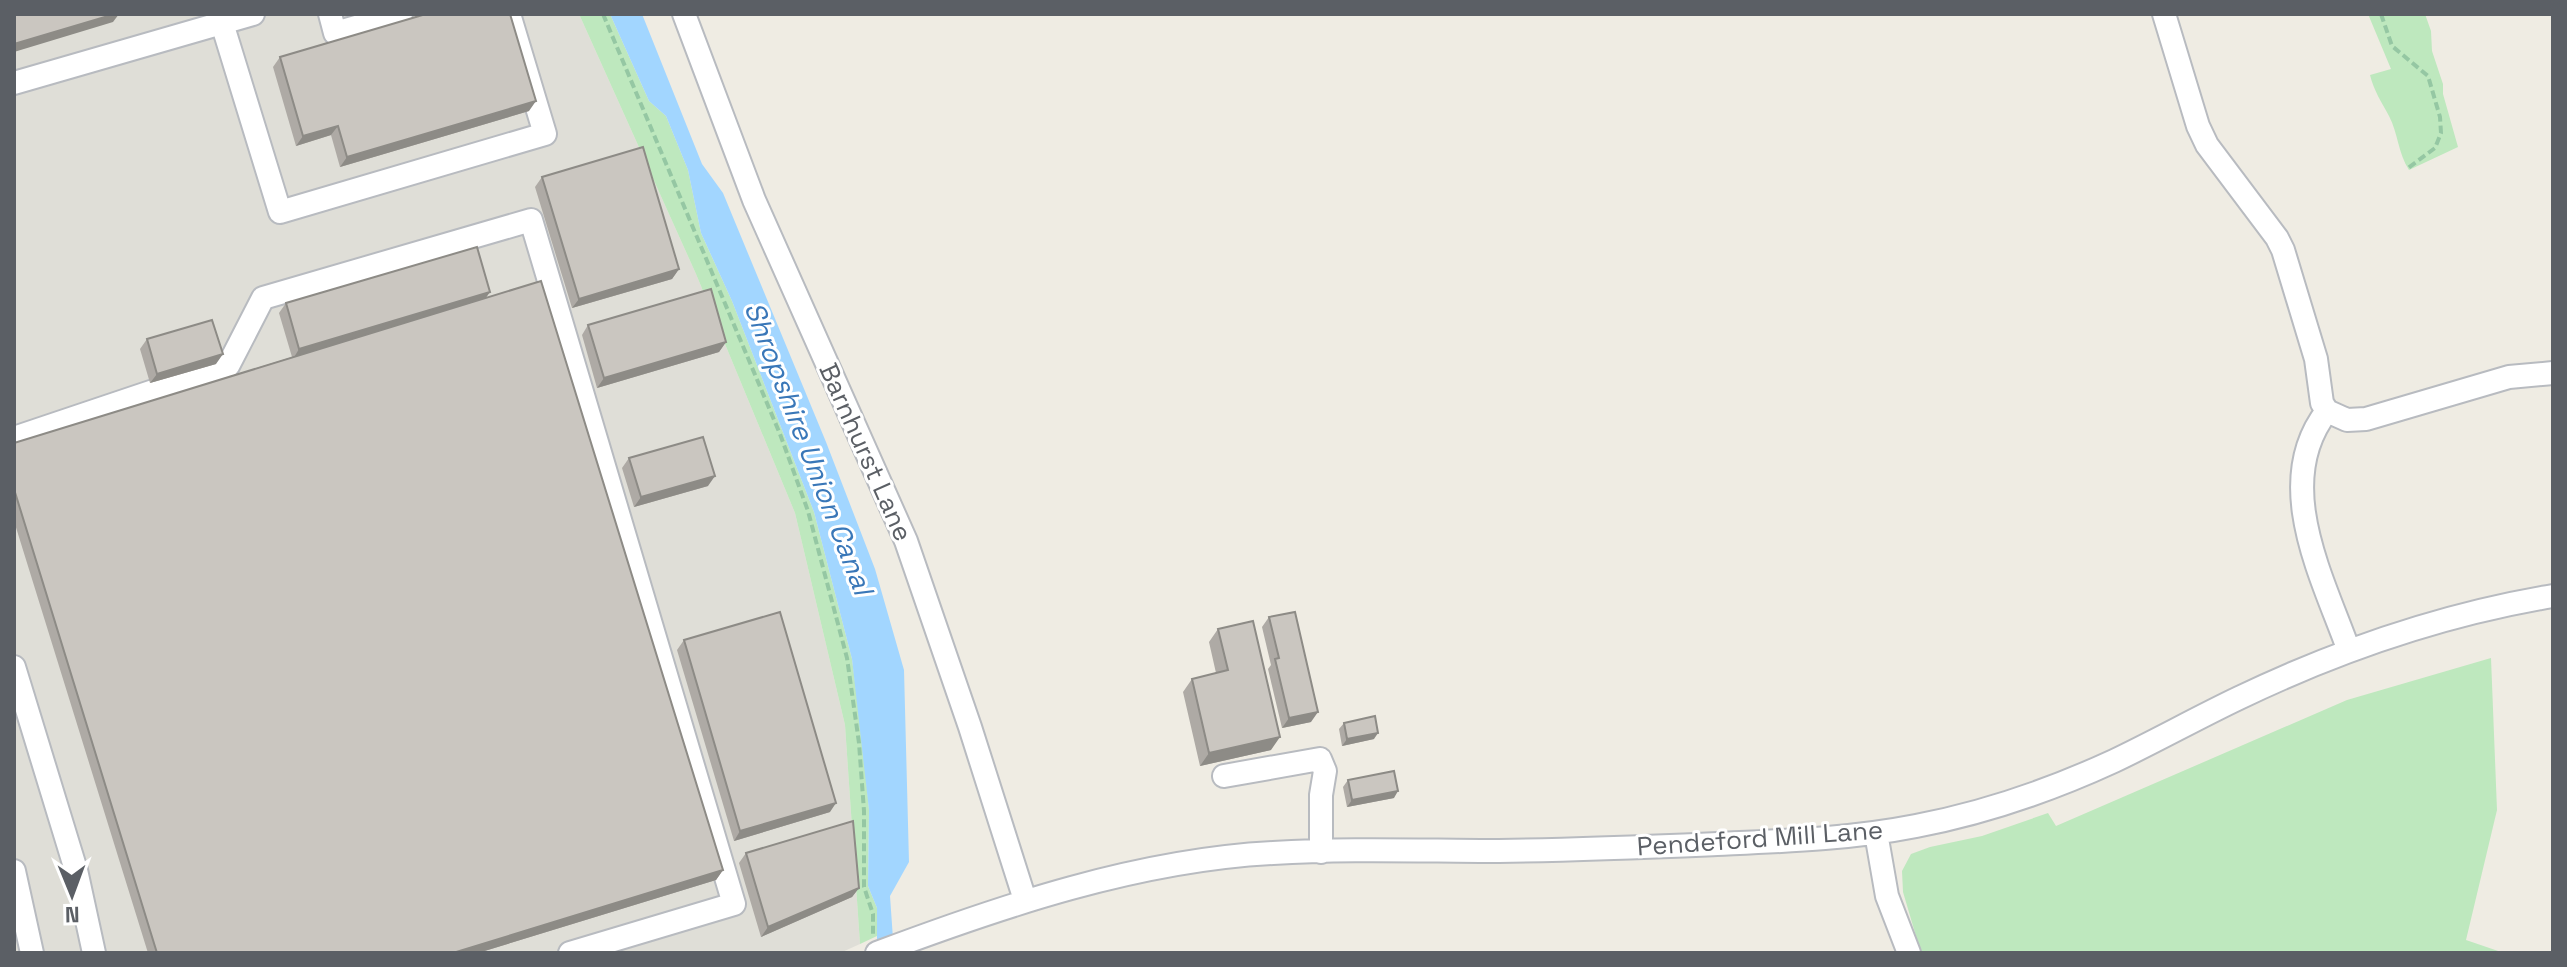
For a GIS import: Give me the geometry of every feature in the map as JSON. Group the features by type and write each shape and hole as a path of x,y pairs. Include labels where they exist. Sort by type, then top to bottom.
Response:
{"street":[{"path":"14,83 253,14"},
{"path":"330,14 335,33 401,14"},
{"path":"222,23 280,212 545,134 509,14"},
{"name":"Barnhurst Lane","path":"684,14 754,200 906,541 1025,900"},
{"path":"2164,14 2198,126 2207,145 2283,250 2316,359 2322,403 2327,411 2347,420 2366,419 2509,377 2553,373"},
{"path":"14,438 228,366 263,298 531,220 734,904 570,953"},
{"path":"2327,411 2310,441 2302,493 2303,511 2309,539 2349,651"},
{"name":"Pendeford Mill Lane","path":"875,947 919,937 1025,900 1132,874 1226,857 1321,852 1526,851 1802,840 1876,833 1985,810 2055,787 2240,697 2349,651 2456,618 2553,596"},
{"path":"14,667 76,870 94,953"},
{"path":"1224,776 1320,759 1325,771 1321,795 1321,852"},
{"path":"1876,833 1887,896 1909,953"},
{"path":"14,871 32,953"}],"path":[{"path":"603,14 780,434 808,511 847,658 859,743 864,811 864,887 873,914 875,947"},
{"path":"2381,14 2392,46 2428,76 2440,117 2441,133 2435,148 2408,168"}],"shaded area":[{"path":"14,14 579,14 696,274 795,513 845,725 860,944 840,953 14,953"}],"green space":[{"path":"579,14 610,14 649,101 666,116 688,170 701,233 732,301 814,512 852,659 863,743 869,810 868,886 877,908 877,936 860,944 845,725 795,513 696,274"},
{"path":"2368,14 2425,14 2431,31 2432,51 2458,147 2409,170 2370,75 2391,69"},
{"path":"2491,658 2497,810 2466,940 2504,953 1921,953 1903,892 1902,871 1911,854 1982,836 2048,813 2056,826 2347,700"}],"water":[{"name":"Shropshire Union Canal","path":"610,14 642,14 702,164 723,193 875,569 904,670 909,862 890,896 894,953 877,953 877,908 868,886 869,810 852,659 814,512 732,301 701,233 688,170 666,116 649,101"}],"building":[{"path":"14,14 115,14 14,44"},
{"path":"426,14 510,14 536,101 347,157 338,126 303,136 280,57"},
{"path":"643,147 679,269 579,299 542,177"},
{"path":"477,247 490,292 299,349 286,303"},
{"path":"541,281 723,870 453,953 157,953 14,489 14,443"},
{"path":"711,289 726,342 604,378 588,325"},
{"path":"212,320 223,354 157,374 147,339"},
{"path":"703,437 715,476 641,497 629,458"},
{"path":"780,612 836,803 740,831 684,640"},
{"path":"1295,612 1318,712 1289,718 1269,617"},
{"path":"1253,621 1280,737 1209,753 1192,679 1228,670 1218,629"},
{"path":"1375,716 1378,733 1347,739 1344,723"},
{"path":"1394,771 1398,791 1352,800 1348,780"},
{"path":"853,821 859,888 768,927 746,853"}]}
